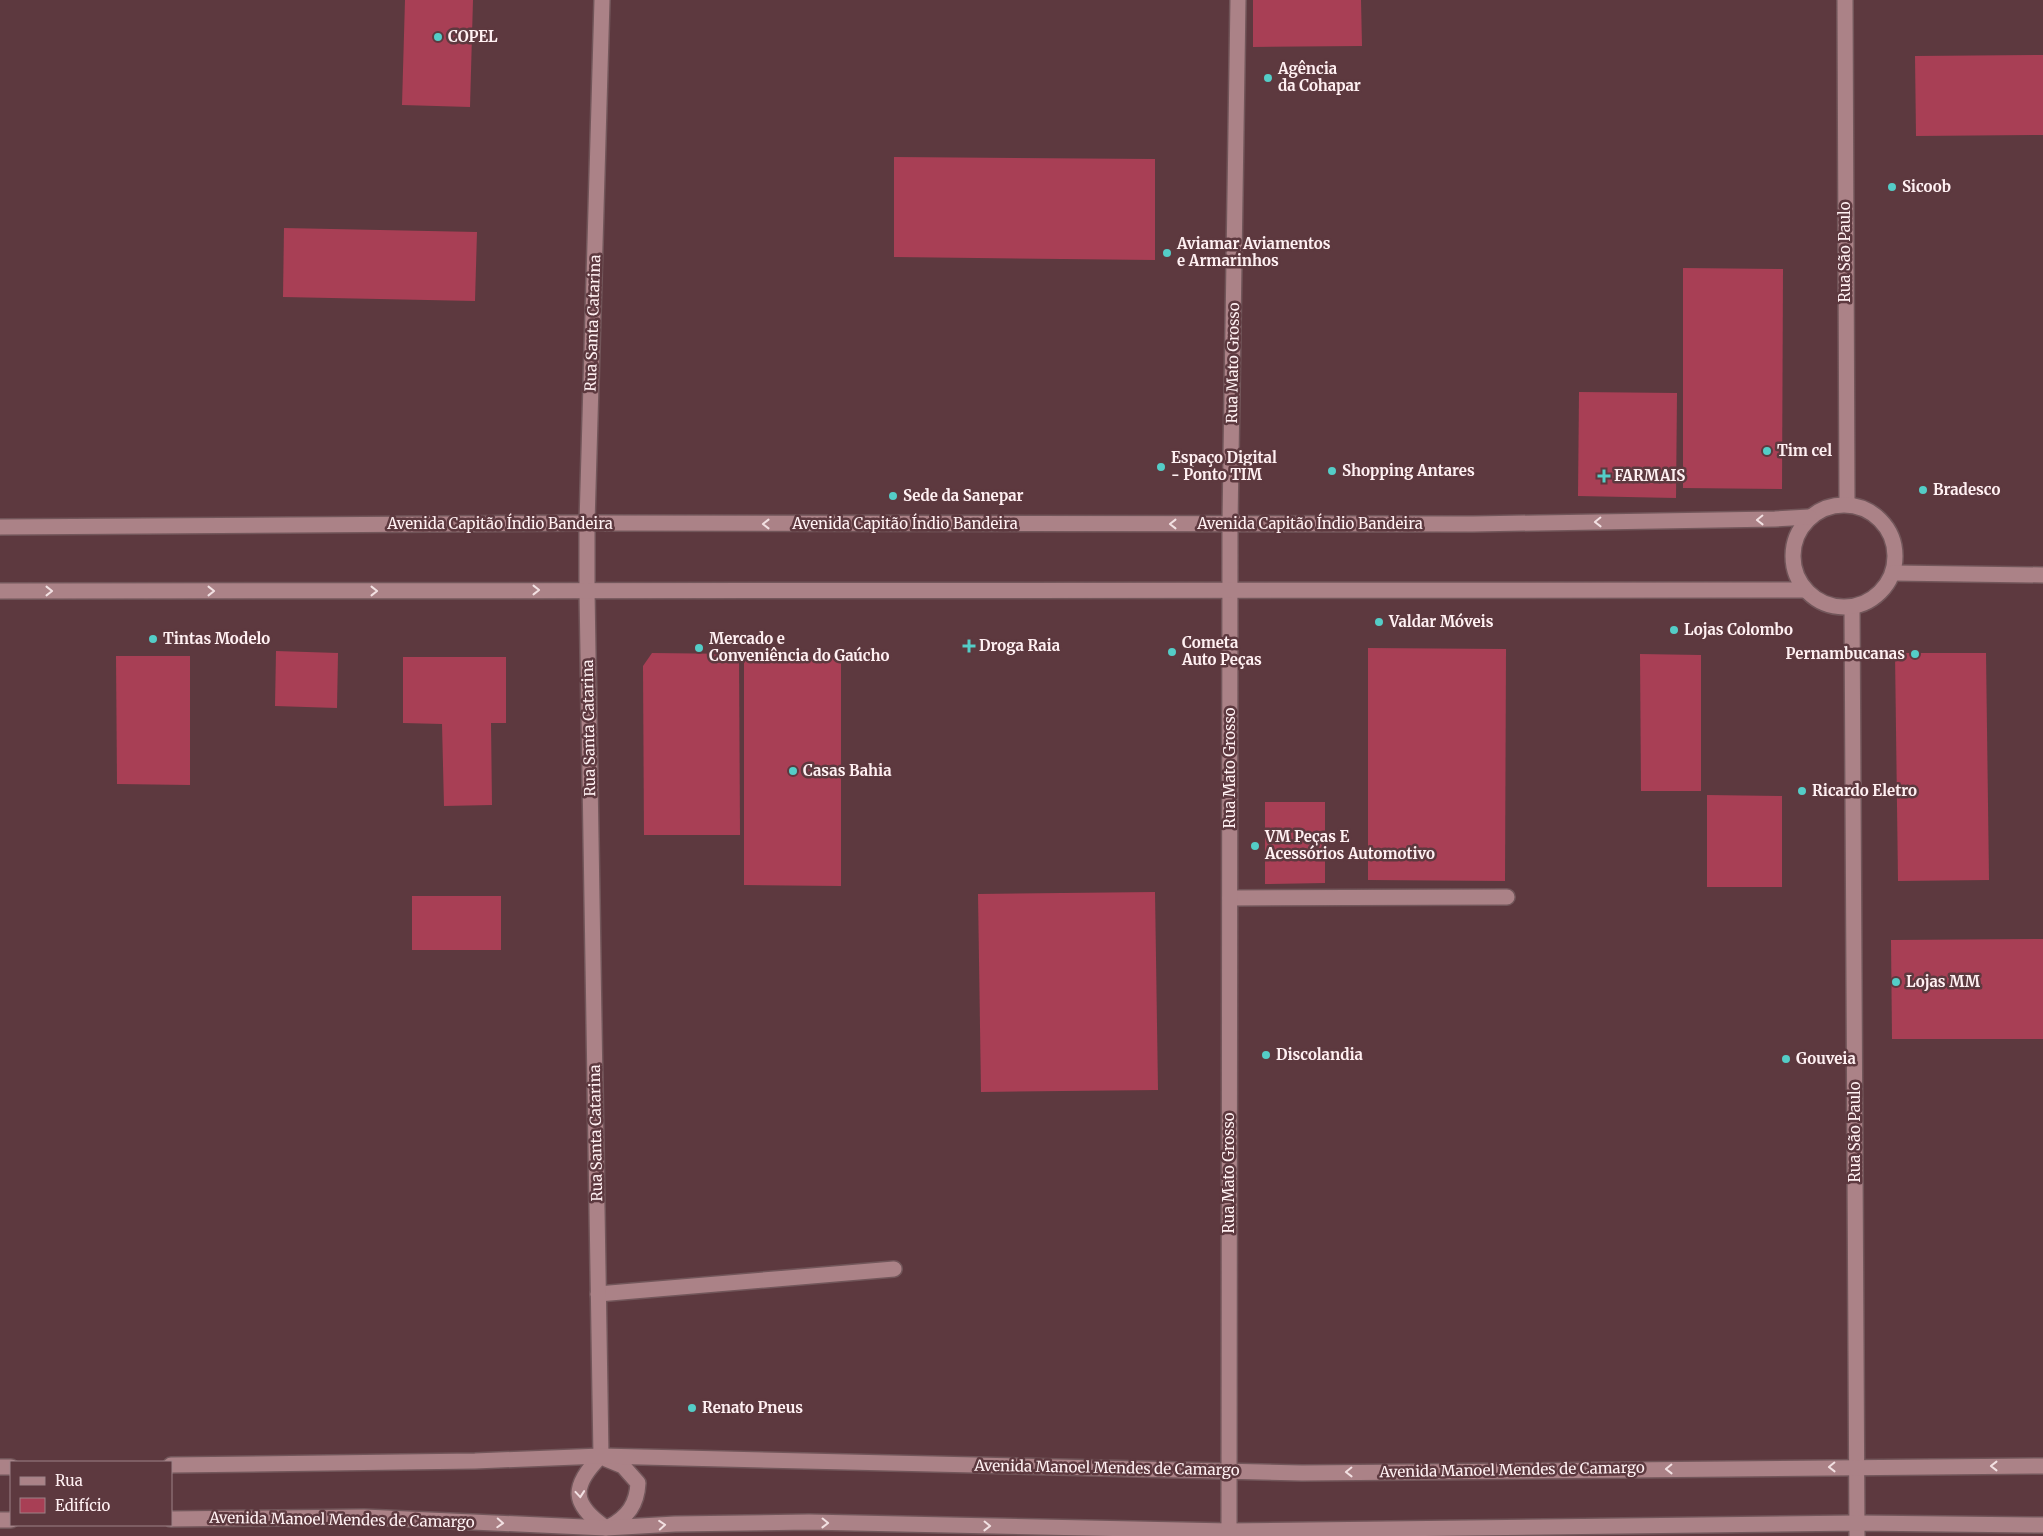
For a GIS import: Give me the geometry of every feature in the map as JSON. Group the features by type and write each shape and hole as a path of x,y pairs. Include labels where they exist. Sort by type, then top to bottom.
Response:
{"street":[{"name":"Rua Santa Catarina","path":"600,1456 587,524 602,0"},
{"name":"Rua Mato Grosso","path":"1229,1534 1230,523 1238,0"},
{"name":"Rua São Paulo","path":"1845,0 1846,504"},
{"path":"1846,504 1865,508 1881,519 1892,535 1896,554 1893,572 1884,589 1870,601 1852,607 1835,607 1818,601 1805,590 1796,576 1792,561 1793,544 1799,530 1809,517 1827,507 1846,504"},
{"name":"Avenida Capitão Índio Bandeira","path":"0,527 587,524 1473,524 1809,517"},
{"path":"1893,572 2043,575"},
{"path":"0,591 1805,590"},
{"name":"Rua São Paulo","path":"1852,607 1857,1530"},
{"path":"1230,898 1507,897"},
{"path":"598,1294 894,1269"},
{"path":"600,1456 623,1466 638,1483 637,1496 631,1510 622,1520 606,1532 582,1508 578,1490 585,1472 600,1456"},
{"name":"Avenida Manoel Mendes de Camargo","path":"172,1465 465,1461 600,1456 1302,1473 1857,1466 2043,1466"},
{"name":"Avenida Manoel Mendes de Camargo","path":"172,1519 364,1518 606,1532 675,1524 809,1522 1229,1534 1857,1530 2043,1526"}],"building":[{"path":"405,0 473,0 470,107 402,105"},
{"path":"1253,0 1361,0 1362,46 1253,47"},
{"path":"2043,55 2043,135 1916,136 1915,56"},
{"path":"894,157 1155,159 1155,260 894,257"},
{"path":"284,228 477,232 475,301 283,297"},
{"path":"1683,268 1783,269 1782,489 1683,488"},
{"path":"1579,392 1677,393 1676,498 1578,496"},
{"path":"1368,648 1506,649 1505,881 1368,880"},
{"path":"276,651 338,653 337,708 275,706"},
{"path":"652,653 739,654 740,835 644,835 643,666"},
{"path":"1895,653 1986,653 1989,880 1898,881"},
{"path":"1640,654 1701,655 1701,791 1641,791"},
{"path":"116,656 190,656 190,785 117,784"},
{"path":"403,657 506,657 506,723 491,723 492,805 444,806 442,724 403,723"},
{"name":"Casas Bahia","path":"744,657 841,657 841,886 744,885"},
{"path":"1707,795 1782,796 1782,887 1707,887"},
{"path":"1265,802 1325,802 1325,883 1265,884"},
{"path":"1155,892 1158,1090 981,1092 978,894"},
{"path":"412,896 501,896 501,950 412,950"},
{"path":"2043,939 2043,1039 1892,1039 1891,940"}],"place":[{"name":"COPEL","path":"438,37"},
{"name":"Agência da Cohapar","path":"1268,78"},
{"name":"Sicoob","path":"1892,187"},
{"name":"Aviamar Aviamentos e Armarinhos","path":"1167,253"},
{"name":"Tim cel","path":"1767,451"},
{"name":"Espaço Digital - Ponto TIM","path":"1161,467"},
{"name":"Shopping Antares","path":"1332,471"},
{"name":"FARMAIS","path":"1604,476"},
{"name":"Bradesco","path":"1923,490"},
{"name":"Sede da Sanepar","path":"893,496"},
{"name":"Valdar Móveis","path":"1379,622"},
{"name":"Lojas Colombo","path":"1674,630"},
{"name":"Tintas Modelo","path":"153,639"},
{"name":"Droga Raia","path":"969,646"},
{"name":"Mercado e Conveniência do Gaúcho","path":"699,648"},
{"name":"Cometa Auto Peças","path":"1172,652"},
{"name":"Pernambucanas","path":"1915,654"},
{"name":"Casas Bahia","path":"793,771"},
{"name":"Ricardo Eletro","path":"1802,791"},
{"name":"VM Peças E Acessórios Automotivo","path":"1255,846"},
{"name":"Lojas MM","path":"1896,982"},
{"name":"Discolandia","path":"1266,1055"},
{"name":"Gouveia","path":"1786,1059"},
{"name":"Renato Pneus","path":"692,1408"}]}
